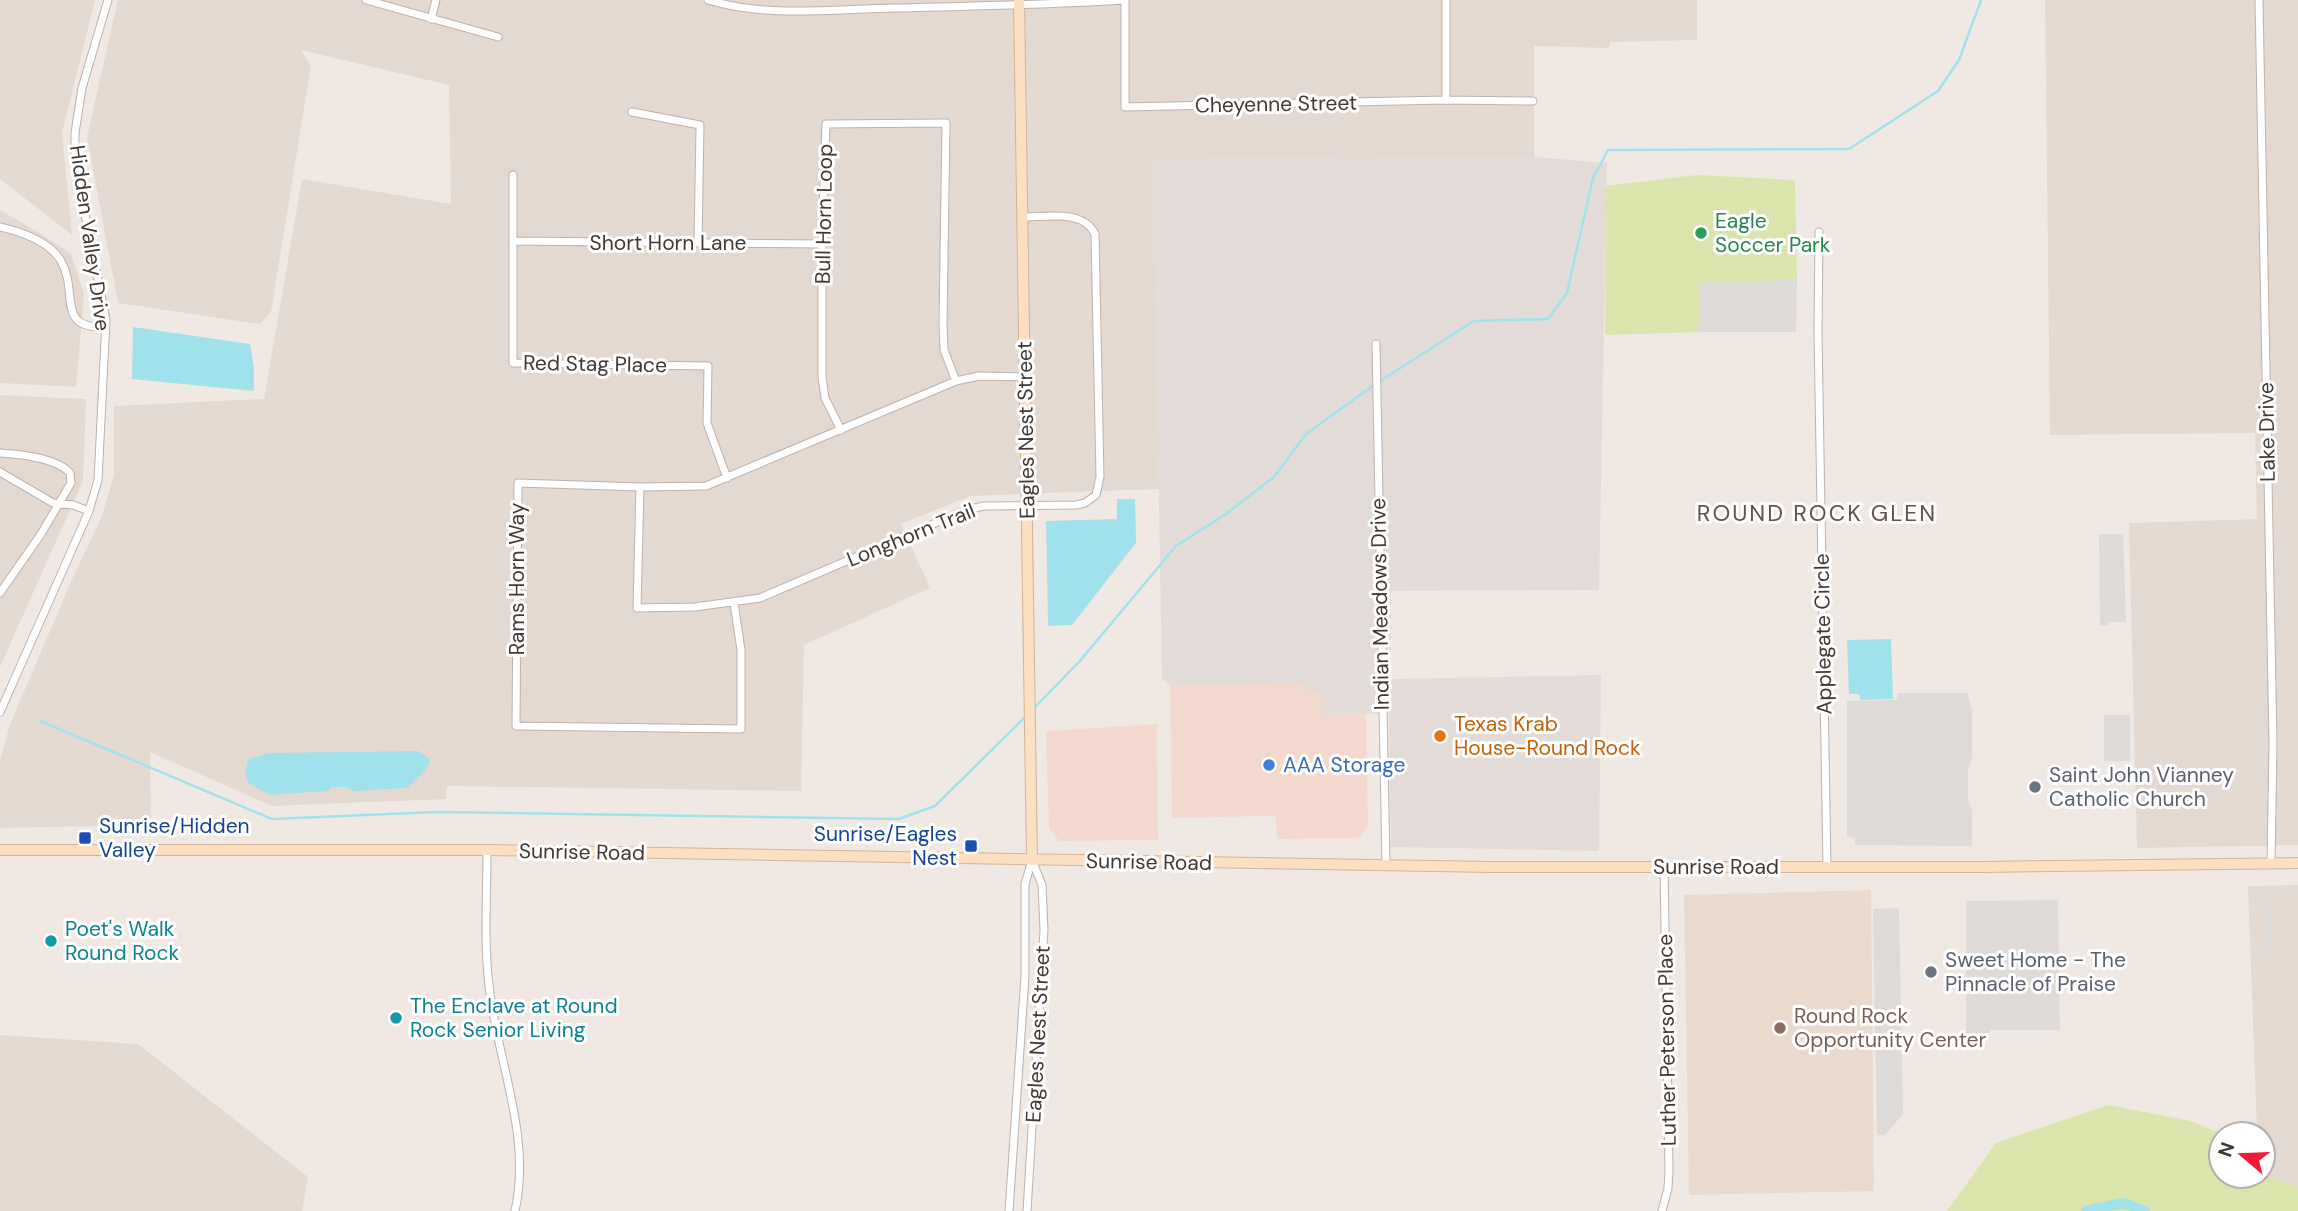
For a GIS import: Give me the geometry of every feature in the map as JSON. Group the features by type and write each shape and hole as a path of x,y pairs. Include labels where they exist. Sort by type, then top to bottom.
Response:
{"main road":[{"name":"Eagles Nest Street","path":"1019,3 1032,860"},
{"name":"Sunrise Road","path":"0,850 487,850 1032,860 1664,867 2298,863"}],"street":[{"name":"Hidden Valley Drive","path":"0,712 89,511 98,480 106,327 75,164 75,133 82,88 108,0"},
{"path":"366,0 498,37"},
{"path":"430,19 436,0"},
{"path":"708,0 737,7 778,10 1124,0"},
{"name":"Cheyenne Street","path":"1124,0 1125,107 1446,100 1532,101"},
{"path":"1446,0 1446,100"},
{"name":"Lake Drive","path":"2259,0 2273,744 2271,864"},
{"path":"632,113 700,125 698,243"},
{"name":"Bull Horn Loop","path":"841,430 825,398 822,377 822,244 826,124 946,122 944,350 956,381"},
{"name":"Red Stag Place","path":"513,175 513,363 708,366 706,423 727,478"},
{"name":"Longhorn Trail","path":"640,487 637,608 695,607 760,598 950,515 984,506 1076,505 1091,501 1100,484 1095,234 1091,225 1073,217 1023,217"},
{"path":"0,227 25,234 47,246 60,259 67,274 73,317 81,325 106,327"},
{"name":"Applegate Circle","path":"1819,232 1818,332 1826,867"},
{"name":"Short Horn Lane","path":"514,242 822,244"},
{"name":"Indian Meadows Drive","path":"1376,344 1386,864"},
{"name":"Rams Horn Way","path":"734,603 741,650 741,729 516,726 518,483 706,486 956,381 979,376 1024,377"},
{"path":"0,453 23,454 67,470 71,483 0,593"},
{"path":"0,471 53,503 73,505 89,511"},
{"path":"487,850 488,981 520,1142 520,1190 515,1211"},
{"name":"Eagles Nest Street","path":"1009,1211 1025,976 1025,884 1032,860"},
{"name":"Eagles Nest Street","path":"1027,1211 1044,930 1042,885 1032,860"},
{"name":"Luther Peterson Place","path":"1662,1211 1670,1171 1664,867"}],"shaded area":[{"path":"0,0 95,0 62,133 72,235 0,179"},
{"path":"118,0 1697,0 1697,40 1610,42 1609,48 1534,46 1534,157 1153,159 1159,489 971,496 901,524 930,588 804,645 801,791 447,786 446,799 272,806 150,752 151,825 0,828 0,761 10,724 102,516 114,475 114,406 264,399 302,179 451,204 449,85 301,50 311,66 271,312 260,324 118,303 87,137"},
{"path":"2045,0 2298,0 2298,845 2137,848 2129,523 2257,519 2255,433 2050,435"},
{"path":"1534,157 1607,163 1599,590 1391,591 1391,679 1601,675 1599,851 1391,847 1389,713 1321,715 1321,691 1305,691 1304,683 1170,686 1162,679 1153,159"},
{"path":"0,210 71,254 84,294 76,387 0,383"},
{"path":"1797,280 1796,332 1700,332 1700,283"},
{"path":"0,395 86,399 83,481 0,667"},
{"path":"2099,534 2123,534 2126,622 2109,622 2108,626 2100,625"},
{"name":"AAA Storage","path":"1305,683 1321,691 1322,715 1366,714 1368,824 1358,838 1277,839 1276,816 1172,818 1170,686"},
{"path":"1898,693 1968,693 1972,712 1968,800 1972,810 1972,846 1855,845 1855,838 1847,837 1847,701 1897,700"},
{"path":"2104,715 2130,715 2130,761 2104,761"},
{"path":"1157,724 1158,840 1059,841 1049,829 1046,731"},
{"path":"2298,885 2298,1188 2277,1180 2277,1120 2256,1120 2248,886"},
{"name":"Round Rock Opportunity Center","path":"1871,890 1874,1191 1689,1195 1684,895"},
{"path":"2271,899 2272,947 2265,950 2262,945 2260,900"},
{"path":"2058,900 2060,1030 1991,1030 1973,1049 1966,1049 1966,901"},
{"path":"1899,908 1903,1114 1885,1135 1877,1135 1873,909"},
{"path":"0,1035 138,1044 308,1177 302,1211 0,1211"}],"green space":[{"name":"Eagle Soccer Park","path":"1697,175 1795,180 1797,280 1700,283 1700,332 1605,335 1606,186"},
{"path":"2108,1105 2191,1121 2207,1128 2207,1190 2277,1190 2277,1180 2298,1188 2298,1211 1947,1211 1996,1143"}],"water":[{"path":"133,327 250,344 254,391 132,379"},
{"path":"1117,499 1135,499 1136,543 1072,625 1048,626 1046,521 1117,519"},
{"path":"1891,639 1893,699 1861,700 1859,694 1849,694 1847,640"},
{"path":"418,751 430,759 428,767 407,788 354,791 344,787 331,787 327,791 270,795 248,783 245,774 248,759 269,753"}],"waterway":[{"path":"1380,381 1474,321 1548,319 1567,293 1593,178 1608,150 1849,149 1938,91 1959,60 1981,0"},
{"path":"1034,708 1079,662 1176,546 1226,514 1274,477 1306,434 1374,385"},
{"path":"40,721 272,819 437,812 899,819 935,806 1027,715"},
{"path":"2086,1211 2123,1203 2145,1211"}],"place":[{"name":"Eagle Soccer Park","path":"1701,233"},
{"name":"Texas Krab House-Round Rock","path":"1440,736"},
{"name":"AAA Storage","path":"1269,765"},
{"name":"Saint John Vianney Catholic Church","path":"2035,787"},
{"name":"Sunrise/Hidden Valley","path":"85,838"},
{"name":"Sunrise/Eagles Nest","path":"971,846"},
{"name":"Poet's Walk Round Rock","path":"51,941"},
{"name":"Sweet Home - The Pinnacle of Praise","path":"1931,972"},
{"name":"The Enclave at Round Rock Senior Living","path":"396,1018"},
{"name":"Round Rock Opportunity Center","path":"1780,1028"}],"district":[{"name":"ROUND ROCK GLEN","path":"1817,513"}]}
